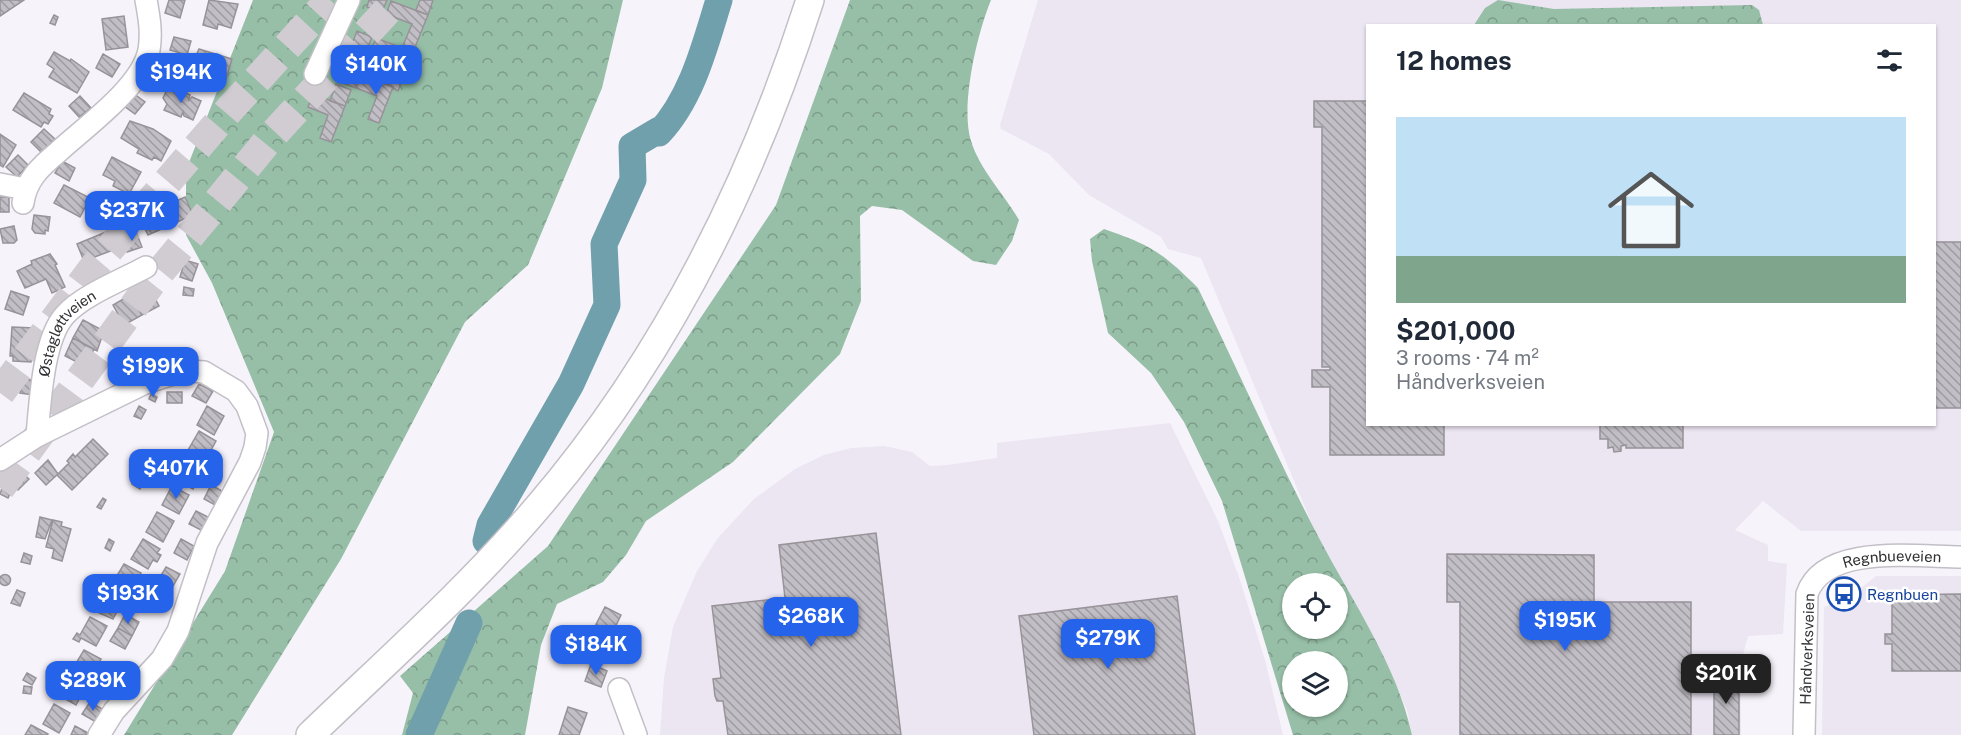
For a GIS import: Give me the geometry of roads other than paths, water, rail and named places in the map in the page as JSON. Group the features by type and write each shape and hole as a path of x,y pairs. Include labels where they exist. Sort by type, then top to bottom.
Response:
{"main road":[{"path":"310,735 428,623 504,546 565,474 623,395 672,319 728,214 782,83 810,0"}],"street":[{"path":"0,184 24,196 36,171 129,87 143,67 149,41 150,22 146,0"},
{"path":"315,74 349,0"},
{"name":"Østagløttveien","path":"37,436 48,361 57,325 80,303 146,267"},
{"path":"0,460 37,436 145,383 190,371 204,372 236,391 247,406 257,433 250,462 207,543 178,631 162,659 114,711 99,735"},
{"name":"Regnbueveien","path":"1824,570 1844,561 1867,557 1961,557"},
{"name":"Håndverksveien","path":"1804,735 1807,594 1811,581 1824,570"},
{"path":"619,689 636,735"}],"waterway":[{"path":"486,541 490,525 571,384 607,305 604,244 633,180 632,146 659,130 659,133 680,104 696,70 719,0"},
{"path":"419,735 469,623"}],"tunnel":[{"path":"0,393 94,267 230,109 330,0"},
{"path":"0,488 151,283 270,138 397,0"}],"place":[{"name":"Regnbuen","path":"1844,594"}]}
